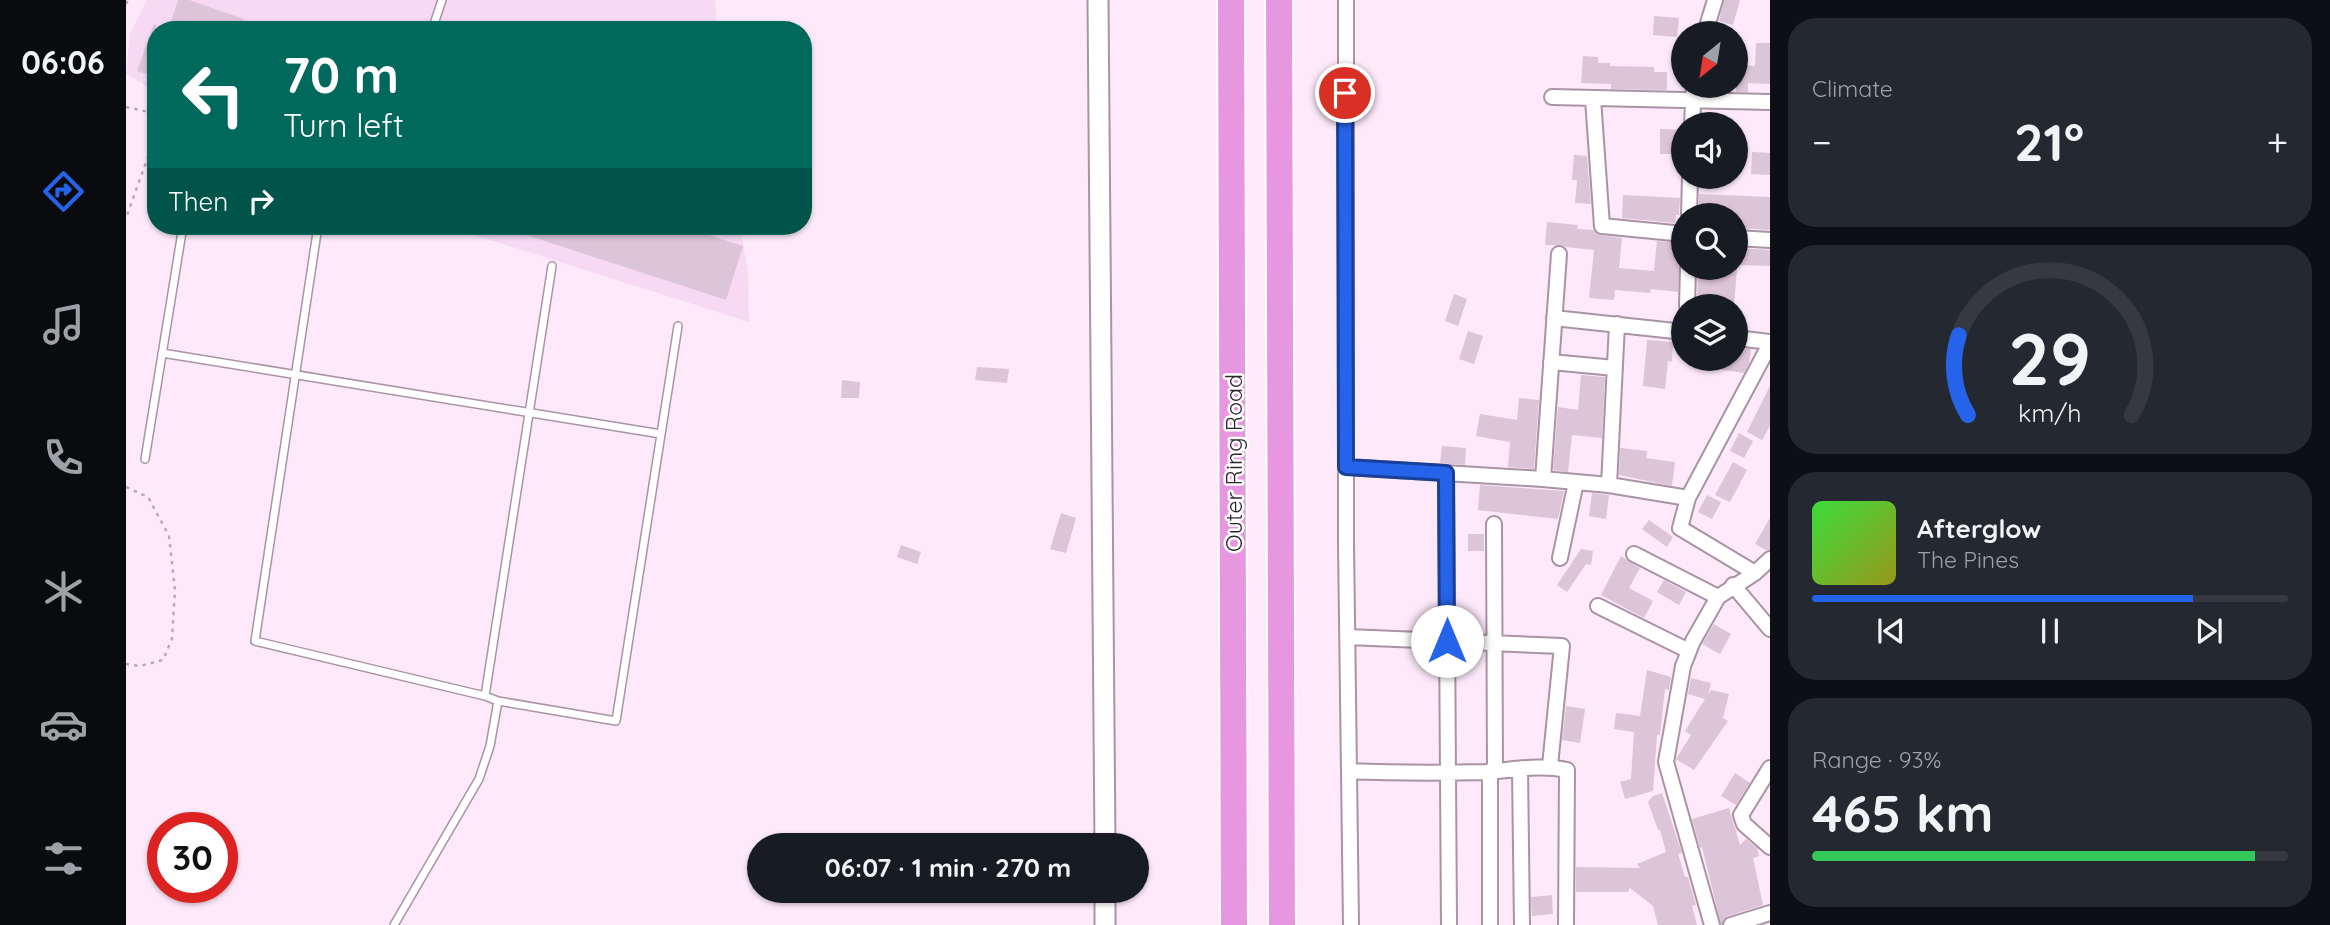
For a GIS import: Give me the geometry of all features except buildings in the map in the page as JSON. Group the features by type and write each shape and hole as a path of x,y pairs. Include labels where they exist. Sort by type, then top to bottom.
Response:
{"highway":[{"name":"Outer Ring Road","path":"1231,0 1234,925"},
{"name":"Outer Ring Road","path":"1279,0 1282,925"}],"main road":[{"path":"1098,0 1105,833"},
{"path":"1105,903 1105,925"}],"street":[{"path":"1346,0 1346,467 1351,925"},
{"path":"1709,21 1715,0"},
{"path":"1552,97 1593,99 1671,94"},
{"path":"1736,98 1770,102"},
{"path":"1593,99 1601,226 1671,233"},
{"path":"1748,239 1770,240"},
{"path":"1543,478 1559,254"},
{"path":"1554,317 1671,330"},
{"path":"1609,485 1616,324"},
{"path":"1748,340 1770,343 1688,498 1680,528 1755,573"},
{"path":"1551,362 1615,368"},
{"path":"1346,467 1543,478 1688,498"},
{"path":"1446,473 1449,925"},
{"path":"1560,558 1576,482"},
{"path":"1490,925 1495,643 1494,524"},
{"path":"1634,554 1718,597"},
{"path":"1712,925 1666,762 1683,666 1689,651 1718,597 1755,573 1770,559"},
{"path":"1733,585 1770,629"},
{"path":"1598,606 1689,651"},
{"path":"1348,637 1562,646 1550,766"},
{"path":"1349,771 1447,773 1550,766 1567,771 1566,925"},
{"path":"1770,768 1741,815 1744,824 1770,847"},
{"path":"1520,769 1522,925"},
{"path":"1731,925 1770,913"}],"lane":[{"path":"435,21 442,0"},
{"path":"145,459 182,235"},
{"path":"317,235 255,641 498,701 616,721 678,326"},
{"path":"485,696 552,266"},
{"path":"162,353 661,434"},
{"path":"394,925 479,779 490,746 498,701"}],"path":[{"path":"126,107 147,112"},
{"path":"126,218 147,160"},
{"path":"126,486 148,497 169,536 175,590 172,639 163,660 140,666 126,664"}],"shaded area":[{"path":"147,0 715,0 716,21 147,21 147,87 126,73 130,34"},
{"path":"474,235 742,235 748,270 749,322"}],"route":[{"path":"1345,93 1346,467 1446,473 1447,641"}]}
